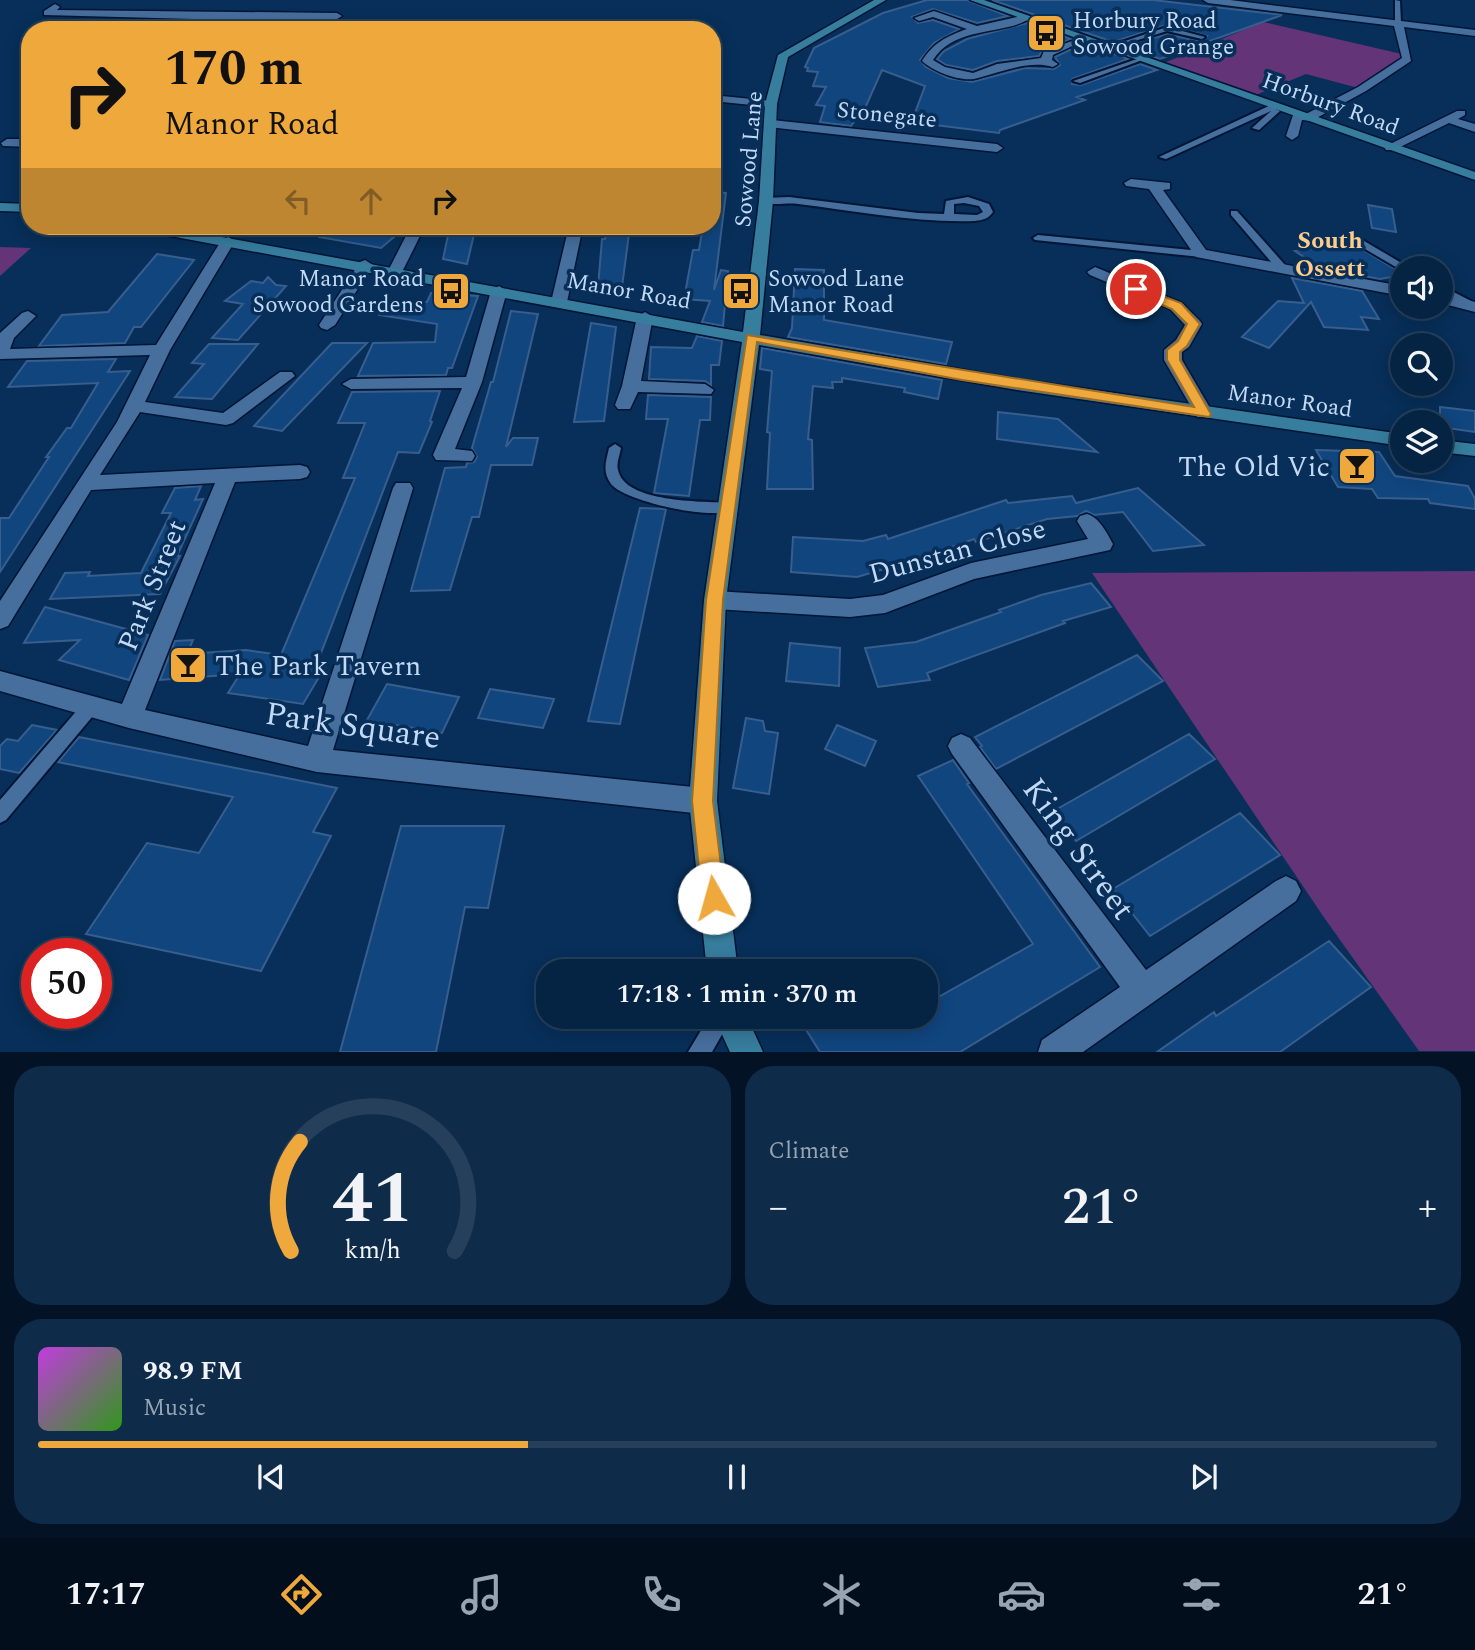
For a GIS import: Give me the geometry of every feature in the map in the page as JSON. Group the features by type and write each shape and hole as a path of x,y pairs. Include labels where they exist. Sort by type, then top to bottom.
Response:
{"street":[{"name":"Sowood Lane","path":"721,959 703,801 715,600 751,338 766,201 771,104 783,55 881,0"},
{"name":"Horbury Road","path":"975,0 1475,176"},
{"path":"1208,0 1475,33"},
{"path":"1290,0 1320,13"},
{"path":"55,7 47,13 337,16"},
{"path":"919,18 936,11 978,30"},
{"path":"1026,18 978,30 942,44 927,57 928,64 942,70 974,76 998,67 1050,63 1048,53 1072,44"},
{"path":"1292,136 1302,116 1362,89 1407,59 1398,23"},
{"path":"721,99 771,104"},
{"path":"1390,147 1461,113"},
{"path":"1447,120 1475,128"},
{"name":"Stonegate","path":"772,124 997,148"},
{"path":"1131,183 1171,187"},
{"path":"1153,186 1201,254 1390,289"},
{"path":"0,206 21,207"},
{"name":"Manor Road","path":"192,235 962,376 1204,414 1390,438"},
{"path":"396,271 414,235"},
{"path":"559,302 574,235"},
{"path":"0,620 135,406 162,350 228,241"},
{"path":"327,325 365,265"},
{"path":"1093,272 1176,306 1194,324 1183,343 1173,350 1173,360 1204,414"},
{"path":"465,456 443,455 473,382 499,291"},
{"path":"1453,301 1474,307"},
{"path":"27,316 6,336 0,354 162,350"},
{"path":"624,405 631,387 645,317"},
{"path":"135,406 226,419 286,376"},
{"path":"351,384 473,382"},
{"path":"631,387 705,390"},
{"path":"1453,447 1475,450"},
{"name":"Park Street","path":"85,483 300,472"},
{"name":"Park Street","path":"129,717 228,476"},
{"path":"317,760 403,488"},
{"name":"Dunstan Close","path":"715,600 826,608 885,604 971,571 1102,544 1087,521"},
{"name":"Park Square","path":"0,681 129,717 317,760 703,801"},
{"name":"King Street","path":"961,746 1143,992"},
{"path":"1054,1052 1286,891"},
{"path":"736,1029 747,1052"}],"lane":[{"path":"1396,1 1398,23"},
{"path":"1110,47 1167,29 1202,37"},
{"path":"1077,81 1142,59"},
{"path":"1256,128 1278,107"},
{"path":"1163,157 1278,107"},
{"path":"766,201 789,200 949,217"},
{"path":"1234,213 1282,268"},
{"path":"1038,238 1201,254"},
{"path":"1356,240 1390,259"},
{"path":"1453,295 1474,307"},
{"path":"615,448 610,468 617,485 638,497 671,504 728,508"},
{"path":"0,814 91,706"},
{"path":"699,1052 713,1029"}],"shaded area":[{"path":"1263,22 1406,55 1362,89 1306,74 1251,97 1159,65"},
{"path":"0,247 31,248 0,276"},
{"path":"1475,571 1475,1051 1419,1051 1323,916 1092,573"}],"building":[{"path":"927,0 967,0 1008,16 977,23 933,9 912,17 918,23 933,20 959,29 934,43 920,60 926,67 948,78 972,82 1025,68 1054,69 1060,65 1055,57 1078,46 1077,41 1128,59 1072,79 1072,84 1081,85 1140,64 1157,70 1077,97 1085,100 1000,130 999,133 935,125 913,118 925,86 882,70 866,106 851,126 820,122 825,106 816,105 826,87 813,86 818,72 807,71 808,68 805,67 814,48 883,13"},
{"path":"992,0 1153,0 1282,15 1160,59 1125,47 1167,34 1201,42 1207,36 1166,25 1113,42"},
{"path":"1027,23 1071,39 1043,49 1039,56 997,61 973,70 946,65 937,59 944,51 967,39"},
{"path":"721,193 726,193 721,233"},
{"path":"1368,205 1392,209 1396,232 1372,228"},
{"path":"319,235 396,235 381,248"},
{"path":"448,235 474,235 467,264 443,259"},
{"path":"606,235 629,235 622,287 598,287 602,239"},
{"path":"702,235 721,235 714,290 721,270 728,271 723,326 702,322 710,301 684,299 693,250 699,250"},
{"path":"1350,242 1390,266 1390,277 1380,279 1320,268 1295,251"},
{"path":"157,254 194,260 141,327 134,327 125,343 39,346 62,315 108,312"},
{"path":"795,269 824,270 824,320 952,342 946,364 788,337 792,328"},
{"path":"268,277 276,285 286,286 238,340 212,338 243,304 225,301 251,281 263,283"},
{"path":"1292,278 1362,291 1379,319 1361,317 1368,330 1324,327 1311,302 1269,348 1242,337 1278,301 1304,303"},
{"path":"431,293 478,296 452,368 448,368 446,375 358,376 373,343 435,342 437,324 379,315 380,302 427,302"},
{"path":"511,311 538,314 506,447 513,438 538,438 532,465 491,465 479,517 472,517 450,590 411,591 445,468 466,467 467,463 474,462 477,457 472,448 493,382"},
{"path":"591,323 616,327 604,421 574,422"},
{"path":"697,336 722,341 719,365 711,365 711,385 705,381 649,379 651,347 692,348"},
{"path":"332,343 367,343 282,431 254,426"},
{"path":"209,344 258,344 212,399 175,397 204,364 192,363"},
{"path":"762,348 942,380 938,399 904,392 905,388 842,378 842,382 832,382 833,388 813,386 808,439 812,440 813,489 767,489 770,433 767,432 772,371 760,369"},
{"path":"116,359 108,372 130,371 0,572 0,518 9,518 49,457 46,457 67,428 71,428 98,383 8,387 27,361"},
{"path":"440,391 430,421 432,422 419,453 398,452 318,661 328,662 303,704 228,693 240,674 160,680 175,641 193,640 187,654 246,650 281,655 355,478 343,478 365,423 338,423 352,392"},
{"path":"648,395 711,397 710,420 700,420 689,496 654,493 668,419 646,419"},
{"path":"1440,407 1475,411 1475,432 1453,429 1453,410 1440,410"},
{"path":"998,412 1058,419 1097,452 997,439"},
{"path":"1316,450 1379,452 1390,473 1395,476 1468,486 1475,499 1475,509 1430,503 1428,499 1378,498 1372,489 1338,487"},
{"path":"201,486 195,500 203,499 177,556 180,556 160,594 50,599 65,573 90,572 88,576 141,573 171,513 162,513 175,488"},
{"path":"1138,488 1204,545 1153,551 1123,512 1094,515 1086,511 1077,516 1047,519 976,542 974,539 857,577 791,572 793,537 863,541 886,535 888,539 1006,500 1008,503 1072,496 1076,503"},
{"path":"640,508 666,509 620,724 588,721"},
{"path":"1091,583 1111,607 1063,621 1065,623 927,673 930,680 878,687 865,648 916,642 1041,595"},
{"path":"45,607 148,635 129,680 59,660 80,640 24,643"},
{"path":"790,643 840,648 839,686 786,681"},
{"path":"1137,655 1163,681 996,769 980,747 982,746 975,737"},
{"path":"387,684 459,697 442,733 367,720"},
{"path":"490,689 554,699 543,728 478,718"},
{"path":"746,718 763,721 765,731 778,733 769,794 733,788"},
{"path":"32,725 57,730 19,773 0,769 0,746 7,739 18,741"},
{"path":"837,725 876,741 865,766 825,749"},
{"path":"1189,734 1215,759 1076,841 1052,812"},
{"path":"79,737 337,788 313,832 331,836 261,971 86,934 147,843 199,853 233,797 58,762"},
{"path":"953,760 969,783 967,784 1100,967 960,1052 820,1052 806,1029 938,1029 938,997 1033,944 918,776"},
{"path":"1240,813 1280,855 1150,936 1113,889"},
{"path":"401,826 504,826 488,908 465,907 436,1052 340,1052"},
{"path":"1329,941 1371,987 1280,1052 1157,1052 1214,1012 1216,1016"}],"place":[{"name":"Horbury Road Sowood Grange","path":"1046,33"},
{"name":"Manor Road Sowood Gardens","path":"451,291"},
{"name":"Sowood Lane Manor Road","path":"741,291"},
{"name":"The Old Vic","path":"1357,466"},
{"name":"The Park Tavern","path":"188,665"}],"district":[{"name":"South Ossett","path":"1330,254"}],"route":[{"path":"714,898 703,801 715,600 751,338 962,376 1204,414 1173,360 1173,350 1183,343 1194,324 1176,306 1136,289"}]}
